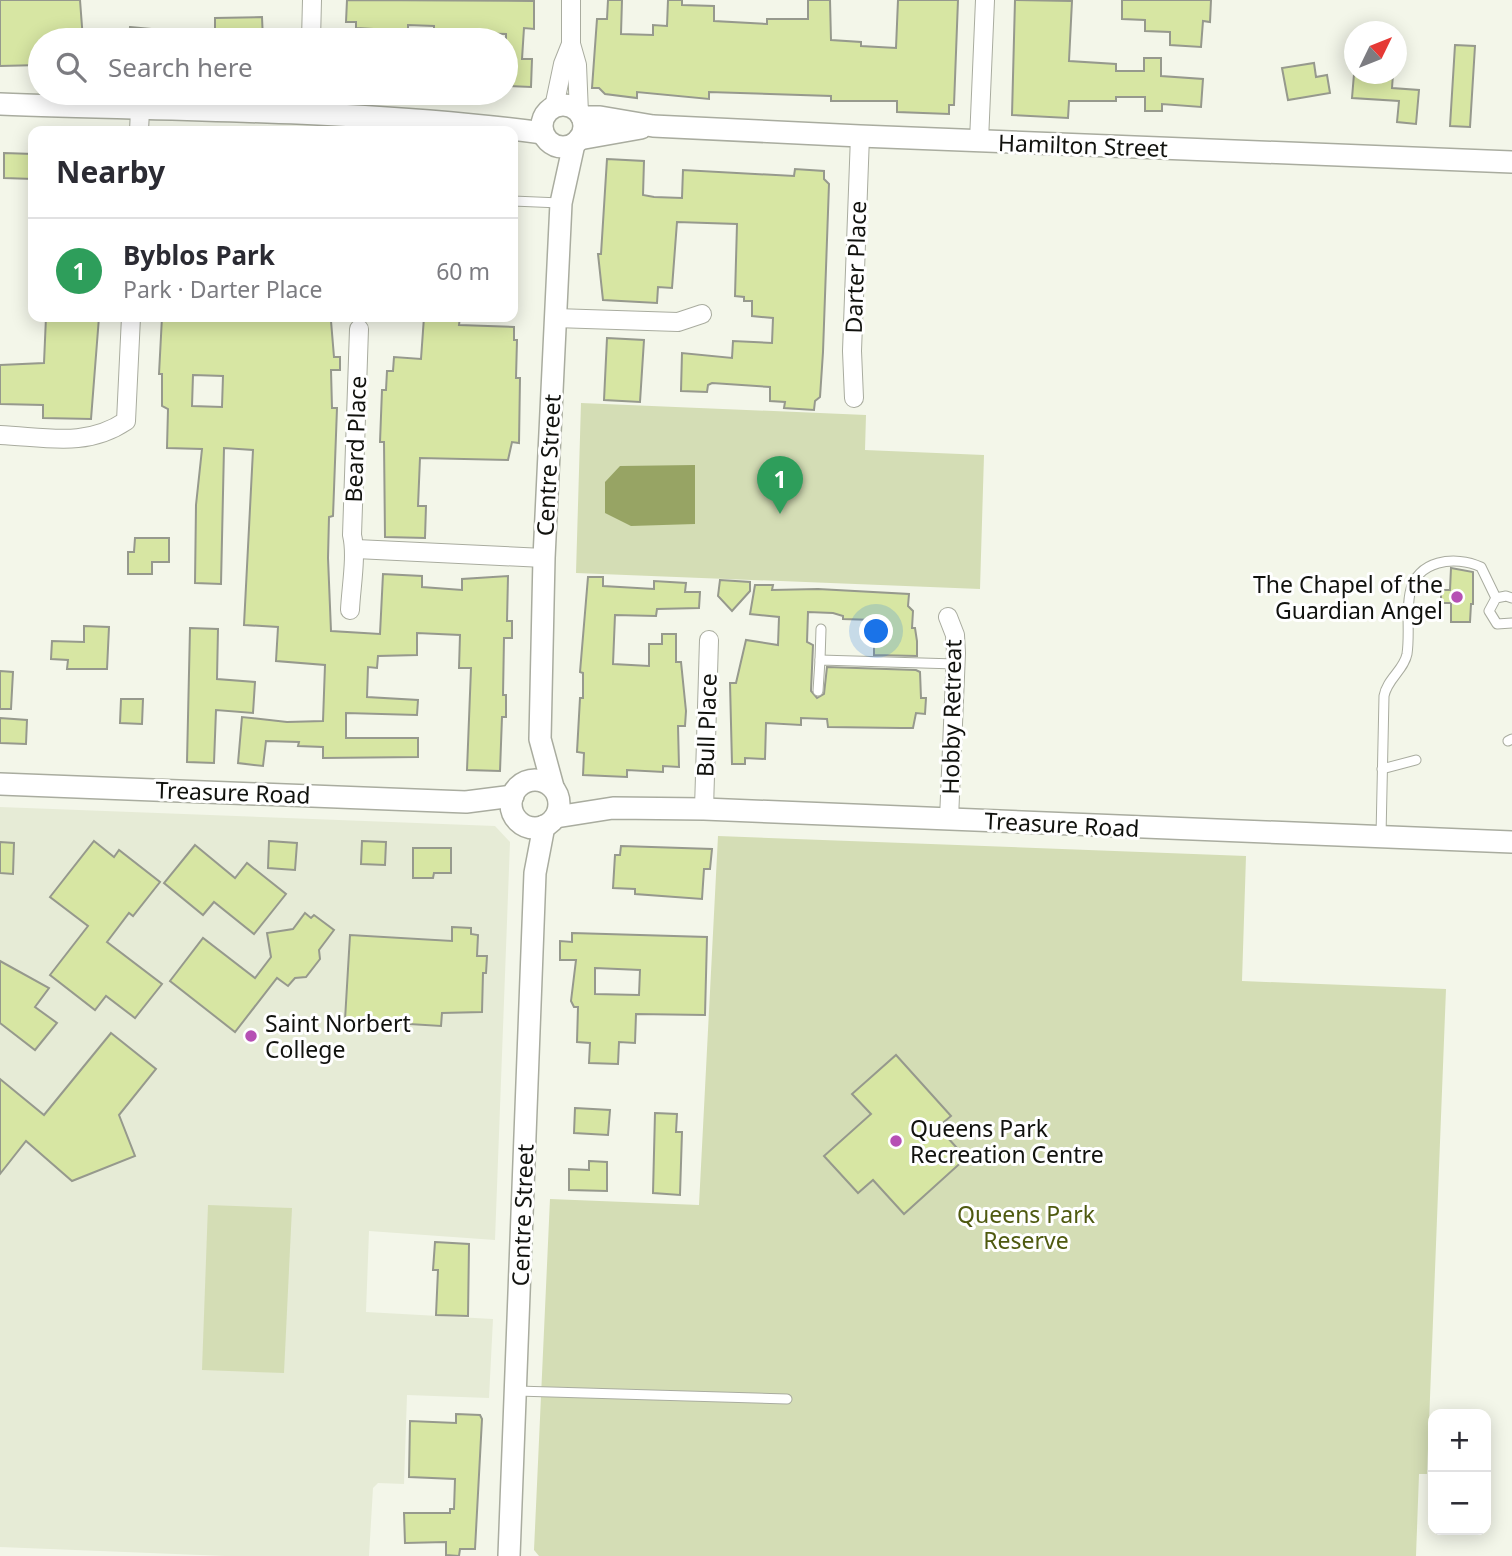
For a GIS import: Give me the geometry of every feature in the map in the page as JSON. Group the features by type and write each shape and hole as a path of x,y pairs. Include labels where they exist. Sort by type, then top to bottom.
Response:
{"street":[{"path":"312,28 313,0"},
{"name":"Centre Street","path":"571,0 571,44 577,65 580,115"},
{"path":"979,141 985,0"},
{"name":"Centre Street","path":"563,197 548,126 563,64 571,44"},
{"path":"0,104 140,110 261,105"},
{"path":"325,105 470,123 548,126 567,106 580,115 584,128 577,142 563,147 548,126"},
{"path":"139,126 140,110"},
{"name":"Hamilton Street","path":"580,115 653,126 1512,162"},
{"name":"Hamilton Street","path":"577,142 653,126"},
{"name":"Darter Place","path":"855,398 852,351 860,136"},
{"name":"Centre Street","path":"509,1556 535,873 529,810 540,739 544,558 563,197 577,142"},
{"path":"555,318 678,322 702,314"},
{"path":"0,435 83,439 108,433 126,421 131,322"},
{"name":"Beard Place","path":"350,610 351,566 356,549 352,535 359,329"},
{"path":"356,549 544,558"},
{"name":"Hobby Retreat","path":"948,617 955,635 956,664 949,818"},
{"name":"Bull Place","path":"704,809 709,640"},
{"name":"Centre Street","path":"529,810 559,810 540,739"},
{"name":"Treasure Road","path":"529,810 539,780 555,791 613,808"},
{"name":"Treasure Road","path":"0,783 466,802 529,810 704,809 1381,839 1512,842"}],"lane":[{"path":"518,201 563,197"},
{"path":"1381,839 1384,696 1389,680 1406,659 1410,593 1414,581 1431,564 1442,561 1472,563 1481,567 1496,598"},
{"path":"1496,598 1512,598"},
{"path":"1496,598 1489,611 1493,621 1501,625 1512,623"},
{"path":"818,691 821,629"},
{"path":"820,660 956,664"},
{"path":"1382,769 1416,760"},
{"path":"515,1391 787,1399"}],"shaded area":[{"path":"695,465 695,524 631,526 605,513 605,482 620,466"},
{"name":"Saint Norbert College","path":"0,807 495,826 510,842 495,1240 369,1231 366,1312 493,1319 489,1398 407,1395 404,1484 378,1483 373,1488 369,1556 225,1556 0,1547"}],"green space":[{"path":"581,403 866,415 865,450 984,455 980,589 576,573"},
{"name":"Queens Park Reserve","path":"718,836 1246,856 1242,981 1446,989 1427,1474 1419,1474 1416,1556 539,1556 534,1550 550,1199 699,1205"},
{"path":"208,1205 292,1208 284,1373 202,1370"}],"building":[{"path":"0,0 80,0 82,28 28,28 28,65 0,66"},
{"path":"347,0 534,1 534,29 524,28 522,59 532,59 531,87 518,86 518,28 434,28 408,25 408,28 356,28 356,22 346,22"},
{"path":"608,0 622,0 621,34 653,35 653,25 667,26 668,0 682,0 682,5 714,6 714,21 767,24 767,19 808,19 808,0 830,0 831,40 861,42 861,46 896,48 898,0 958,0 954,105 949,105 949,114 897,112 897,101 831,101 831,96 709,92 709,99 637,92 637,98 605,94 599,88 592,88 597,19 607,19"},
{"path":"1015,0 1072,1 1069,61 1116,64 1116,71 1144,71 1144,58 1161,58 1161,76 1203,79 1201,107 1162,104 1162,111 1145,111 1145,97 1116,97 1116,101 1069,101 1068,118 1012,115"},
{"path":"1122,0 1211,0 1210,22 1203,21 1201,47 1170,45 1170,32 1145,31 1145,20 1122,19"},
{"path":"262,17 262,28 215,28 215,18"},
{"path":"1455,45 1475,46 1470,127 1450,126"},
{"path":"1314,63 1316,77 1327,75 1330,93 1288,100 1282,68"},
{"path":"1353,84 1392,84 1392,88 1419,90 1416,124 1397,122 1399,101 1352,98"},
{"path":"4,153 28,154 28,179 4,178"},
{"path":"607,159 644,161 643,195 654,197 682,198 683,170 794,176 795,169 824,171 824,179 829,184 823,352 820,397 815,401 814,410 784,408 785,402 770,401 770,387 712,383 708,385 707,392 681,391 682,353 732,358 733,341 772,343 773,318 752,316 752,301 744,301 744,297 735,296 737,224 677,222 672,288 658,287 657,303 603,300 598,254 601,254"},
{"path":"46,322 99,322 91,419 43,418 43,405 0,404 0,365 44,363"},
{"path":"162,322 331,322 334,357 340,357 340,370 331,370 332,408 337,408 333,516 329,517 331,631 380,634 383,574 422,576 422,587 462,590 462,579 508,576 507,621 512,621 512,638 504,638 503,695 506,695 506,717 502,717 500,771 467,770 471,668 459,668 460,635 417,633 417,655 378,656 377,668 368,667 367,697 418,700 417,715 346,713 346,738 418,738 418,757 323,758 323,747 298,746 299,742 266,741 263,766 238,763 242,717 287,722 323,721 325,665 276,661 278,627 244,625 253,450 224,448 221,584 195,583 196,505 202,449 167,448 168,409 162,406 162,374 159,374","holes":["193,375 223,376 222,407 192,406"]},
{"path":"424,322 514,327 514,340 517,340 516,378 520,378 519,443 512,442 508,460 420,458 418,506 426,506 425,538 385,537 384,442 380,442 382,390 386,390 387,371 393,371 394,357 421,359"},
{"path":"607,338 644,340 640,402 604,400"},
{"path":"135,538 169,538 169,562 152,562 152,574 128,574 128,552 134,552"},
{"name":"The Chapel of the Guardian Angel","path":"1451,568 1473,572 1470,622 1451,622 1451,603 1441,603 1441,590 1450,590"},
{"path":"588,577 603,577 603,586 654,589 654,581 686,583 685,592 700,592 699,608 657,609 656,616 615,615 613,664 649,666 649,644 662,644 662,634 676,634 676,662 681,662 686,711 685,726 678,726 679,767 663,766 663,772 627,770 627,777 583,775 584,753 577,752 580,698 583,698 583,673 580,672"},
{"path":"720,580 750,582 750,591 732,611 718,596"},
{"path":"755,585 773,585 772,590 818,589 909,594 908,606 913,611 912,628 915,628 917,656 874,655 874,620 843,619 843,616 833,613 808,612 807,642 813,645 811,691 817,698 824,694 827,667 916,670 920,672 921,698 926,698 925,714 916,713 913,728 828,727 827,719 801,718 801,725 766,723 765,759 745,758 745,764 732,764 730,683 736,683 746,640 778,645 779,617 750,614"},
{"path":"84,626 109,627 107,669 67,669 68,660 51,659 52,641 84,642"},
{"path":"190,628 218,629 217,679 255,682 253,713 216,710 214,763 187,762"},
{"path":"0,671 13,672 11,709 0,709"},
{"path":"121,699 143,699 142,724 120,723"},
{"path":"0,718 27,720 26,744 0,743"},
{"path":"94,841 114,857 119,850 160,882 133,916 129,913 107,942 162,984 135,1018 106,996 95,1010 50,975 88,926 50,897"},
{"path":"269,841 297,843 295,870 268,868"},
{"path":"362,841 386,842 385,865 361,864"},
{"path":"0,842 14,843 13,874 0,873"},
{"path":"195,845 235,878 247,863 286,894 254,934 214,902 203,915 164,883"},
{"path":"621,846 712,849 710,869 704,869 702,899 635,894 635,889 613,888 615,855 620,855"},
{"path":"413,848 451,848 451,873 434,873 433,878 413,878"},
{"path":"305,913 311,918 314,915 334,930 319,950 320,959 306,977 295,978 288,986 277,978 235,1032 170,981 203,938 255,978 271,957 267,933 293,929"},
{"path":"452,927 471,928 471,934 478,935 477,956 487,956 486,973 483,973 482,1012 442,1013 441,1026 345,1020 350,935 452,941"},
{"path":"572,933 707,937 705,1015 636,1014 635,1043 619,1042 618,1064 589,1063 590,1043 577,1042 578,1007 574,1007 571,1001 576,960 560,960 560,941 572,942","holes":["595,968 640,970 639,995 595,994"]},
{"path":"0,961 49,988 35,1007 57,1023 35,1050 0,1023"},
{"path":"111,1033 156,1069 119,1115 135,1156 72,1181 26,1141 0,1174 0,1079 44,1115"},
{"name":"Queens Park Recreation Centre","path":"896,1055 951,1116 938,1127 966,1158 904,1214 873,1180 858,1193 824,1156 871,1114 852,1094"},
{"path":"575,1108 610,1110 608,1135 574,1133"},
{"path":"655,1113 677,1114 676,1132 682,1132 680,1195 653,1193"},
{"path":"589,1161 607,1162 607,1191 569,1190 569,1169 589,1170"},
{"path":"435,1242 469,1244 468,1316 436,1315 438,1270 433,1270"},
{"path":"456,1414 480,1415 482,1419 475,1549 460,1549 459,1556 446,1555 446,1542 405,1543 404,1513 450,1513 450,1509 454,1509 455,1479 409,1477 410,1421 456,1423"}],"place":[{"name":"Byblos Park","path":"780,514"},
{"name":"The Chapel of the Guardian Angel","path":"1457,597"},
{"name":"Saint Norbert College","path":"251,1036"},
{"name":"Queens Park Recreation Centre","path":"896,1141"}]}
